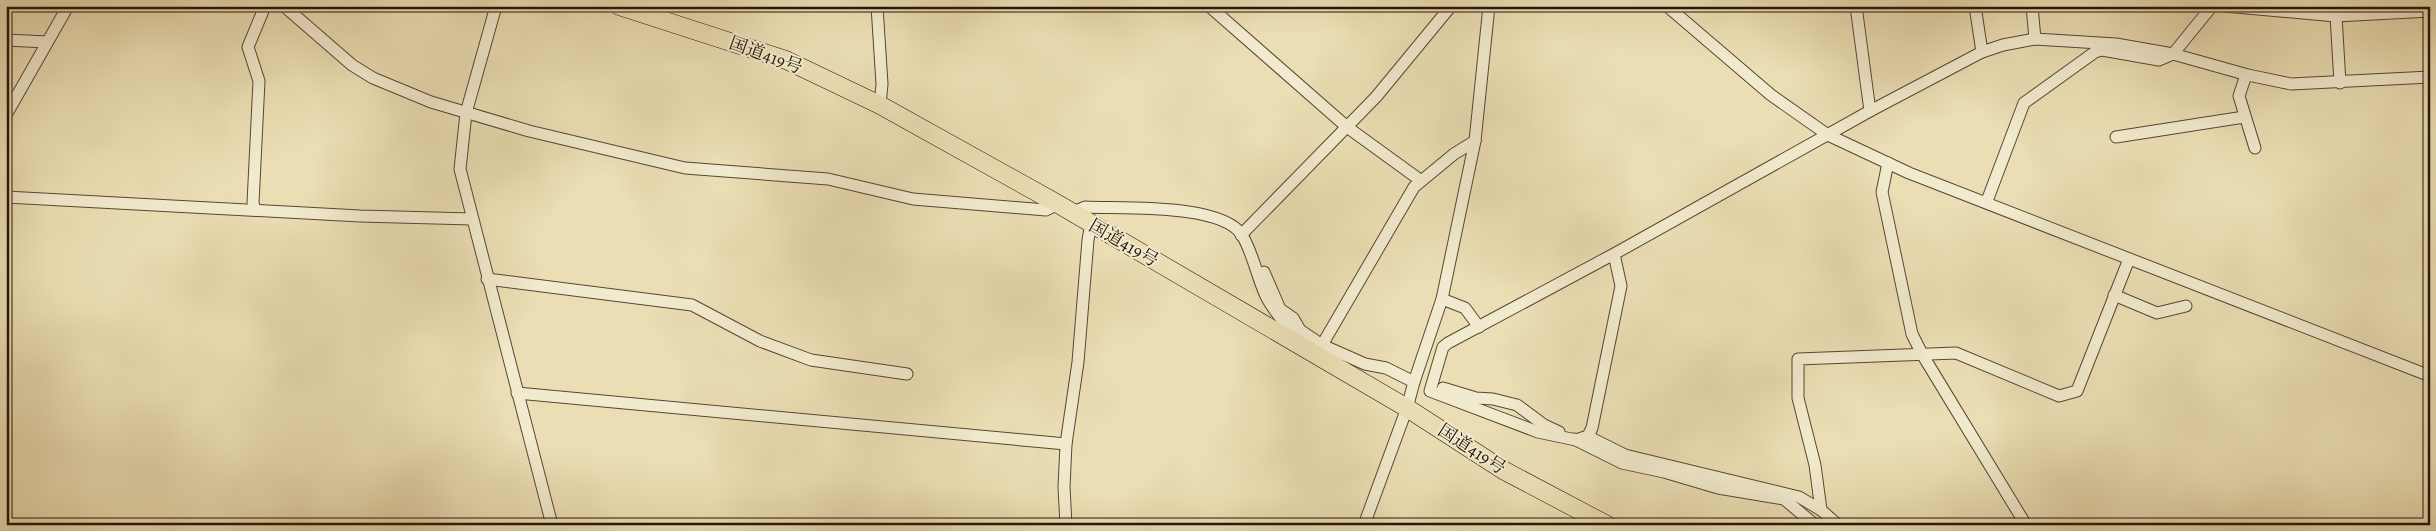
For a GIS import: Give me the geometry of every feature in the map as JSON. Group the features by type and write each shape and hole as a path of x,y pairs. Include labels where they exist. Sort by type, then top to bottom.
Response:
{"highway":[{"name":"国道419号","path":"619,6 786,60 880,105 1065,208 1300,345 1320,350 1503,470 1608,525"}],"street":[{"path":"6,115 68,6"},
{"path":"255,210 253,203 258,81 248,46 265,6"},
{"path":"284,6 352,65 373,78 466,113 529,131 685,168 828,179 913,199 1046,210 1084,208 1196,212 1227,222 1244,232 1280,309 1293,318 1300,330 1320,350 1365,364 1386,368 1414,382"},
{"path":"496,6 466,113 460,169 552,525"},
{"path":"877,6 882,84 880,105"},
{"path":"1209,6 1347,127 1420,180"},
{"path":"1244,232 1376,97 1451,6"},
{"path":"1364,525 1407,408 1442,298 1475,141 1488,6"},
{"path":"1667,6 1771,95 1828,135 1888,163 2430,376"},
{"path":"1856,6 1870,111"},
{"path":"1975,6 1982,52"},
{"path":"2032,6 2035,39"},
{"path":"1987,201 2024,103 2095,52 2102,50 2159,60 2173,54 2212,6"},
{"path":"2224,6 2338,11 2430,11"},
{"path":"2338,11 2340,82"},
{"path":"1614,254 1621,286 1592,428 1588,436 1576,440 1538,432 1430,391 1443,347 1870,111 1982,52 2004,45 2035,39 2099,42 2173,54 2246,75 2291,84 2430,77"},
{"path":"6,40 47,42"},
{"path":"2246,75 2239,96 2255,148"},
{"path":"2116,136 2244,117"},
{"path":"1320,350 1420,180 1475,141"},
{"path":"1888,163 1882,192 1912,334 1922,354 2026,525"},
{"path":"6,197 360,216 472,219"},
{"path":"1066,525 1064,487 1066,444 1078,362 1091,223"},
{"path":"1244,232 1274,311 1289,327 1300,345"},
{"path":"1821,510 1815,465 1798,398 1798,359 1956,353 2058,396 2077,391 2129,259"},
{"path":"487,279 692,305 760,341 811,360 907,374"},
{"path":"2114,295 2156,313 2186,306"},
{"path":"1442,298 1465,308 1479,327"},
{"path":"1431,384 1476,398 1493,399 1517,405 1544,425 1622,463 1664,472 1718,488 1784,499 1815,525"},
{"path":"517,393 1066,444"},
{"path":"1588,436 1593,441 1625,455 1799,497 1821,510 1838,525"}]}
